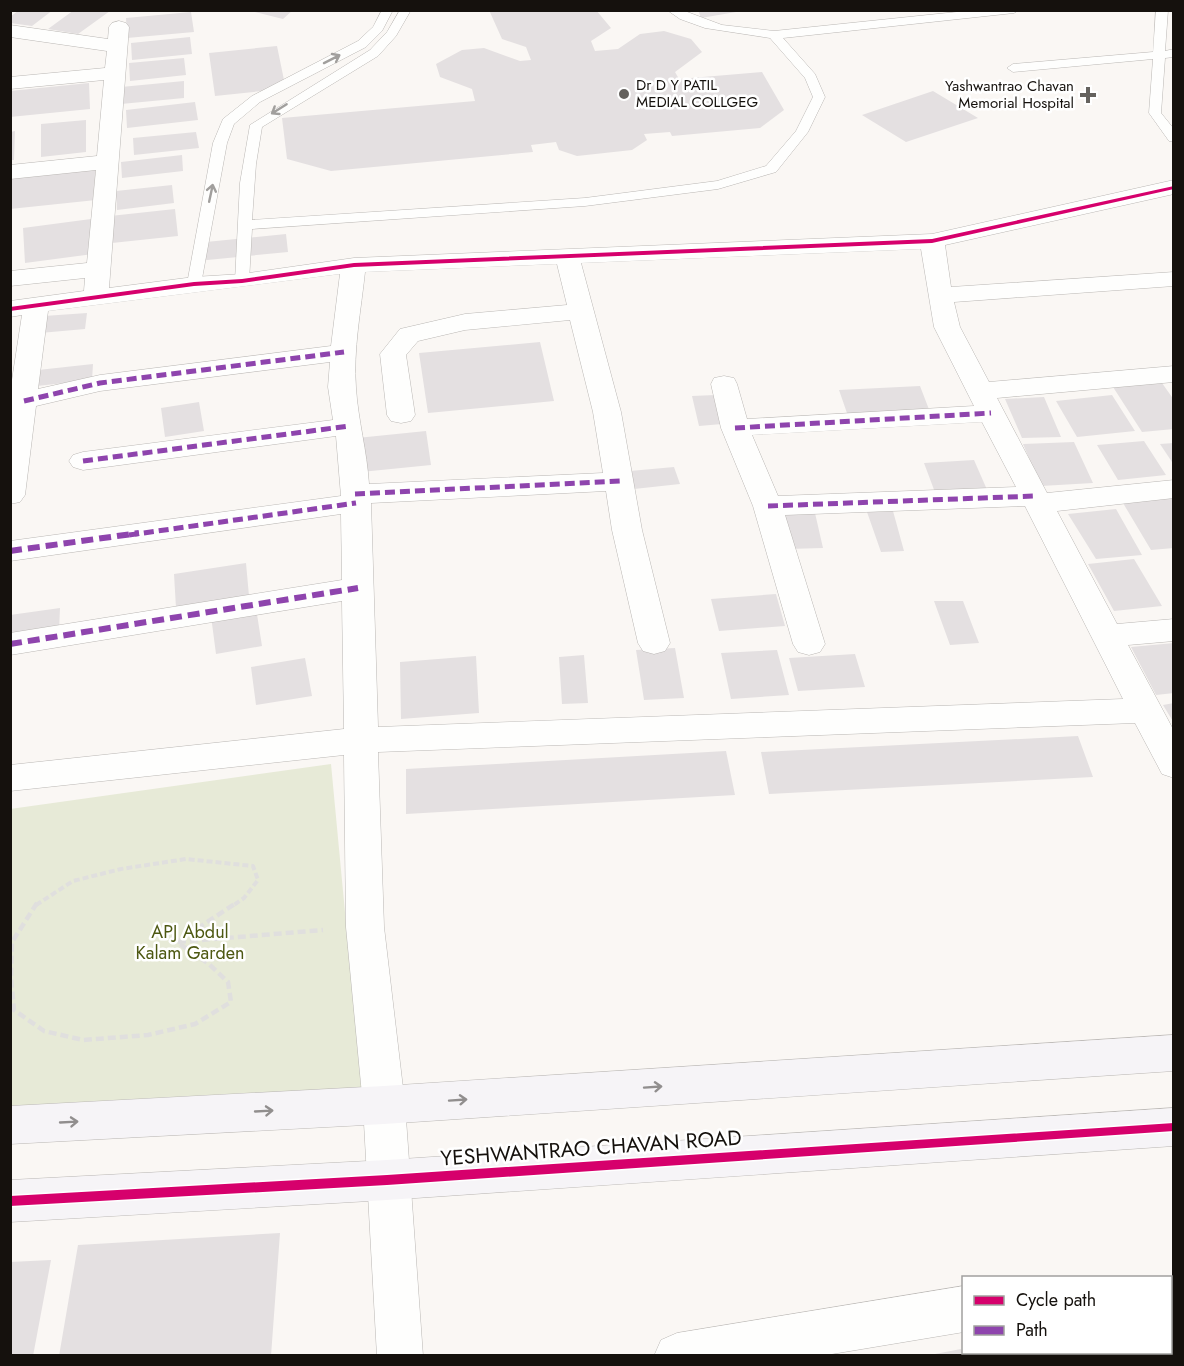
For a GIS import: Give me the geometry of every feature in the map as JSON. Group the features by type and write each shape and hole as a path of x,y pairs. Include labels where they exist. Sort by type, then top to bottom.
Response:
{"street":[{"path":"10,31 118,37 96,299"},
{"path":"10,83 115,73"},
{"path":"10,172 108,162"},
{"path":"10,309 194,284 242,281 354,266 932,241 1173,187"},
{"path":"932,241 947,327 1173,765"},
{"path":"567,256 607,412 627,530 654,643"},
{"path":"354,266 342,387 349,426 355,498 365,927 384,1105 400,1356"},
{"path":"10,279 98,269"},
{"path":"940,295 1173,279"},
{"path":"10,495 24,401 20,358 36,306"},
{"path":"401,415 393,354 410,335 465,322 581,311"},
{"path":"24,401 100,383 344,352"},
{"path":"735,428 986,402 1173,374"},
{"path":"724,384 735,428 768,506 809,644"},
{"path":"83,461 349,426"},
{"path":"10,551 355,498 620,481"},
{"path":"768,506 1037,500 1173,489"},
{"path":"10,644 358,588"},
{"path":"1107,636 1173,630"},
{"path":"10,778 361,740 1145,710"},
{"path":"10,1125 384,1105 1173,1053"},
{"name":"YESHWANTRAO CHAVAN ROAD","path":"10,1201 387,1180 1173,1127"},
{"path":"677,1356 962,1308"}],"lane":[{"path":"194,284 220,143 228,122 256,99 362,44 378,29 388,10"},
{"path":"242,281 244,192 248,156 256,125 374,53 392,33 406,10"},
{"path":"672,10 692,21 718,29 774,35 1014,10"},
{"path":"1162,10 1155,113 1173,138"},
{"path":"245,225 585,202 718,185 771,169 802,132 819,97 811,77 774,35"},
{"path":"1013,68 1173,53"}],"path":[{"path":"186,860 253,866 258,880 244,898 177,942 209,964 228,982 231,1002 195,1024 148,1035 83,1040 44,1031 14,1010 11,940 36,904 73,881 121,869 186,860"},
{"path":"177,942 365,927"}],"green space":[{"name":"APJ Abdul Kalam Garden","path":"331,764 362,1092 11,1107 10,809"}],"building":[{"path":"19,10 53,10 32,26 10,23 10,17"},
{"path":"74,10 110,11 78,34 48,29"},
{"path":"247,10 293,10 283,19"},
{"name":"Dr D Y PATIL MEDIAL COLLGEG","path":"489,10 596,10 611,28 591,41 595,51 618,49 640,34 664,31 691,39 702,52 675,72 679,79 762,72 784,110 760,128 672,136 670,132 644,134 647,140 632,150 577,156 559,150 556,142 531,145 533,152 331,171 287,159 282,118 475,101 472,89 440,77 436,64 462,50 484,48 520,61 531,60 526,47 502,39"},
{"path":"698,10 736,10 736,12 701,18"},
{"path":"191,12 194,32 127,38 126,18"},
{"path":"190,37 192,54 132,60 131,43"},
{"path":"277,46 284,80 262,91 215,96 209,53"},
{"path":"184,58 186,75 130,81 129,63"},
{"path":"184,81 184,98 121,104 121,87"},
{"path":"89,83 90,109 10,117 10,91"},
{"path":"933,91 978,118 906,142 862,115"},
{"path":"195,102 198,120 127,128 126,110"},
{"path":"86,120 86,152 41,157 41,124"},
{"path":"15,131 14,160 10,160 10,132"},
{"path":"196,132 199,148 134,155 133,138"},
{"path":"182,155 183,171 122,178 121,162"},
{"path":"95,167 96,200 10,209 10,176"},
{"path":"172,185 174,203 117,210 116,191"},
{"path":"175,209 178,236 112,243 110,216"},
{"path":"91,219 93,254 25,263 23,228"},
{"path":"286,234 288,252 197,261 196,243"},
{"path":"87,313 85,329 40,333 44,316"},
{"path":"540,342 554,401 428,413 419,353"},
{"path":"93,364 92,380 37,386 38,370"},
{"path":"1162,383 1174,400 1174,429 1142,432 1113,387"},
{"path":"920,386 930,412 848,416 839,390"},
{"path":"715,395 722,424 699,426 692,396"},
{"path":"1112,395 1135,431 1077,437 1056,401"},
{"path":"1044,397 1061,437 1022,438 1005,399"},
{"path":"199,402 204,431 165,437 161,408"},
{"path":"426,431 431,465 361,472 357,438"},
{"path":"1144,441 1166,475 1118,480 1097,445"},
{"path":"1074,442 1093,483 1041,486 1023,444"},
{"path":"1174,443 1174,465 1160,444"},
{"path":"974,460 988,492 936,495 924,463"},
{"path":"674,467 680,484 634,489 630,471"},
{"path":"1174,498 1174,548 1151,550 1123,503"},
{"path":"1116,509 1142,555 1096,559 1068,514"},
{"path":"893,511 904,551 881,552 867,512"},
{"path":"815,513 823,548 788,549 780,514"},
{"path":"1134,559 1162,606 1114,611 1088,564"},
{"path":"246,563 249,596 176,608 174,574"},
{"path":"776,594 785,626 719,631 711,599"},
{"path":"934,601 963,601 979,643 950,645"},
{"path":"60,608 59,631 10,638 10,615"},
{"path":"256,608 262,646 216,654 211,616"},
{"path":"1174,643 1174,693 1156,695 1131,647"},
{"path":"675,648 684,698 644,700 636,650"},
{"path":"777,650 789,695 731,699 721,653"},
{"path":"855,654 865,687 798,691 789,658"},
{"path":"584,655 588,703 562,704 559,657"},
{"path":"476,656 479,713 401,719 400,662"},
{"path":"305,658 312,696 256,705 251,667"},
{"path":"1174,703 1174,723 1163,705"},
{"path":"1078,736 1093,777 769,794 761,752"},
{"path":"726,751 735,795 406,814 406,769"},
{"path":"280,1233 271,1356 59,1356 78,1245"},
{"path":"51,1260 33,1356 10,1356 10,1262"},
{"path":"961,1349 963,1356 935,1356 935,1354"}],"marked path":[{"path":"24,401 100,383 344,352"},
{"path":"735,428 991,413"},
{"path":"83,461 349,426"},
{"path":"355,494 620,481"},
{"path":"768,506 1035,496"},
{"path":"10,551 356,503"},
{"path":"10,644 358,588"}],"cycle path":[{"path":"10,309 354,265 932,241 1174,187"},
{"path":"10,1201 387,1180 1174,1127"}],"place":[{"name":"Dr D Y PATIL MEDIAL COLLGEG","path":"624,94"},
{"name":"Yashwantrao Chavan Memorial Hospital","path":"1088,95"}]}
